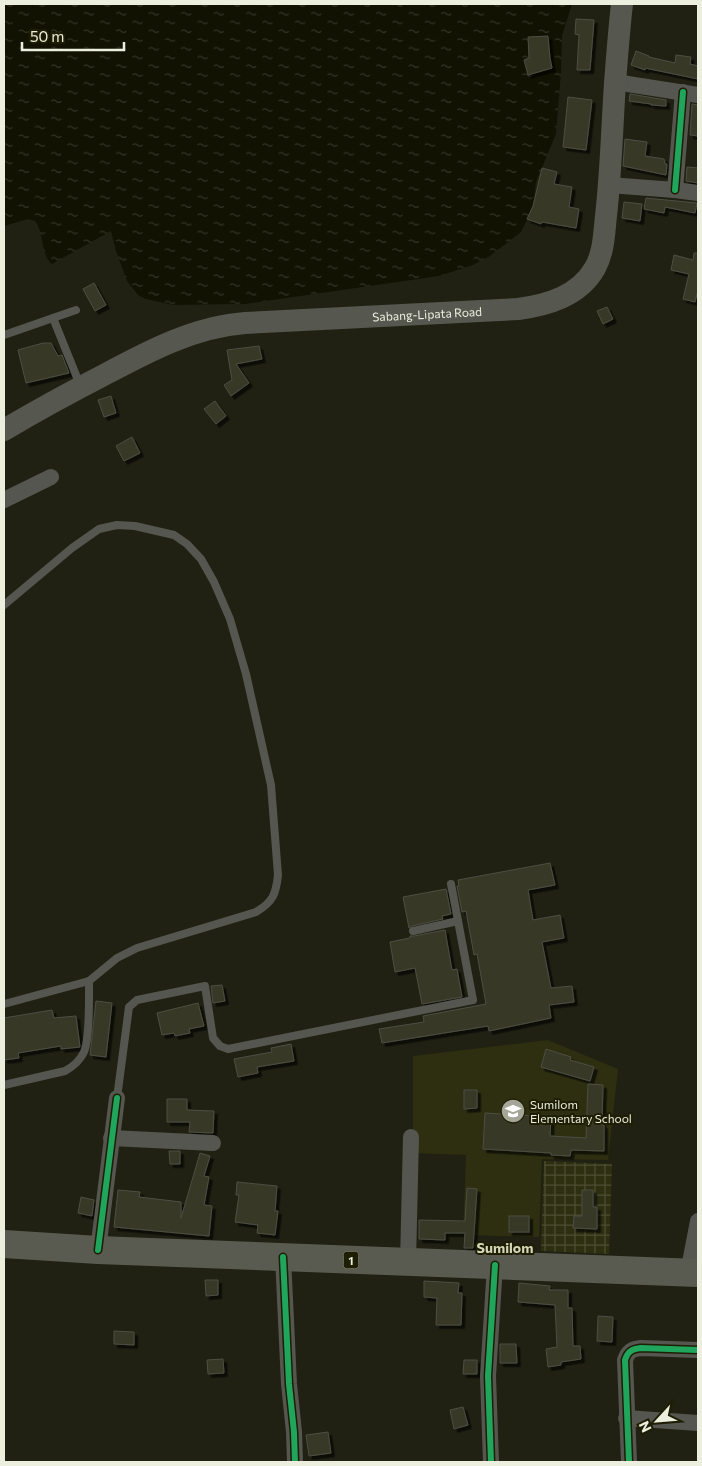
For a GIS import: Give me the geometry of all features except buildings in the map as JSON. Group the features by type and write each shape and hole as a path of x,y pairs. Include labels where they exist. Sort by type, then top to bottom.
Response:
{"highway":[{"name":"1","path":"4,1244 98,1250 693,1273"}],"main road":[{"name":"Sabang-Lipata Road","path":"4,430 147,352 189,334 225,324 518,309 551,303 564,297 589,277 600,257 610,185 615,82 622,4"}],"street":[{"path":"615,82 691,93 676,190"},
{"path":"610,185 698,193"},
{"path":"4,500 51,477"},
{"path":"98,1250 117,1098"},
{"path":"408,1262 411,1137"},
{"path":"111,1138 214,1144"},
{"path":"693,1273 698,1221"},
{"path":"283,1257 295,1462"},
{"path":"492,1462 488,1376 495,1265"},
{"path":"629,1462 625,1360 628,1353 634,1348 698,1350"},
{"path":"626,1418 698,1423"}],"lane":[{"path":"4,335 76,310"},
{"path":"53,318 81,387"},
{"path":"4,605 72,548 99,529 117,525 135,526 174,535 187,544 201,560 214,582 230,619 246,674 271,785 278,875 276,889 272,898 267,906 256,912 137,948 117,958 89,981 4,1004"},
{"path":"117,1098 129,1007 137,1000 205,986 213,1038 220,1046 228,1049 473,1000 451,884"},
{"path":"413,931 458,921"},
{"path":"4,1085 65,1071 80,1059 85,1050 90,1003 89,981"}],"shaded area":[{"name":"Sumilom Elementary School","path":"548,1040 618,1069 608,1160 542,1159 539,1237 463,1235 466,1155 413,1153 413,1056"},
{"path":"544,1161 612,1164 609,1254 541,1251"}],"water":[{"path":"4,4 572,4 562,36 556,134 536,182 533,208 521,232 490,256 473,265 439,276 245,304 173,305 146,299 138,295 127,281 111,231 52,264 46,256 40,231 35,221 28,219 4,226"}],"cycle path":[{"path":"675,190 683,92"},
{"path":"98,1250 117,1098"},
{"path":"283,1257 295,1462"},
{"path":"491,1462 488,1376 495,1265"},
{"path":"629,1462 625,1360 628,1354 633,1350 641,1348 698,1350"}],"place":[{"name":"Sumilom Elementary School","path":"513,1111"}],"district":[{"name":"Sumilom","path":"505,1247"}]}
